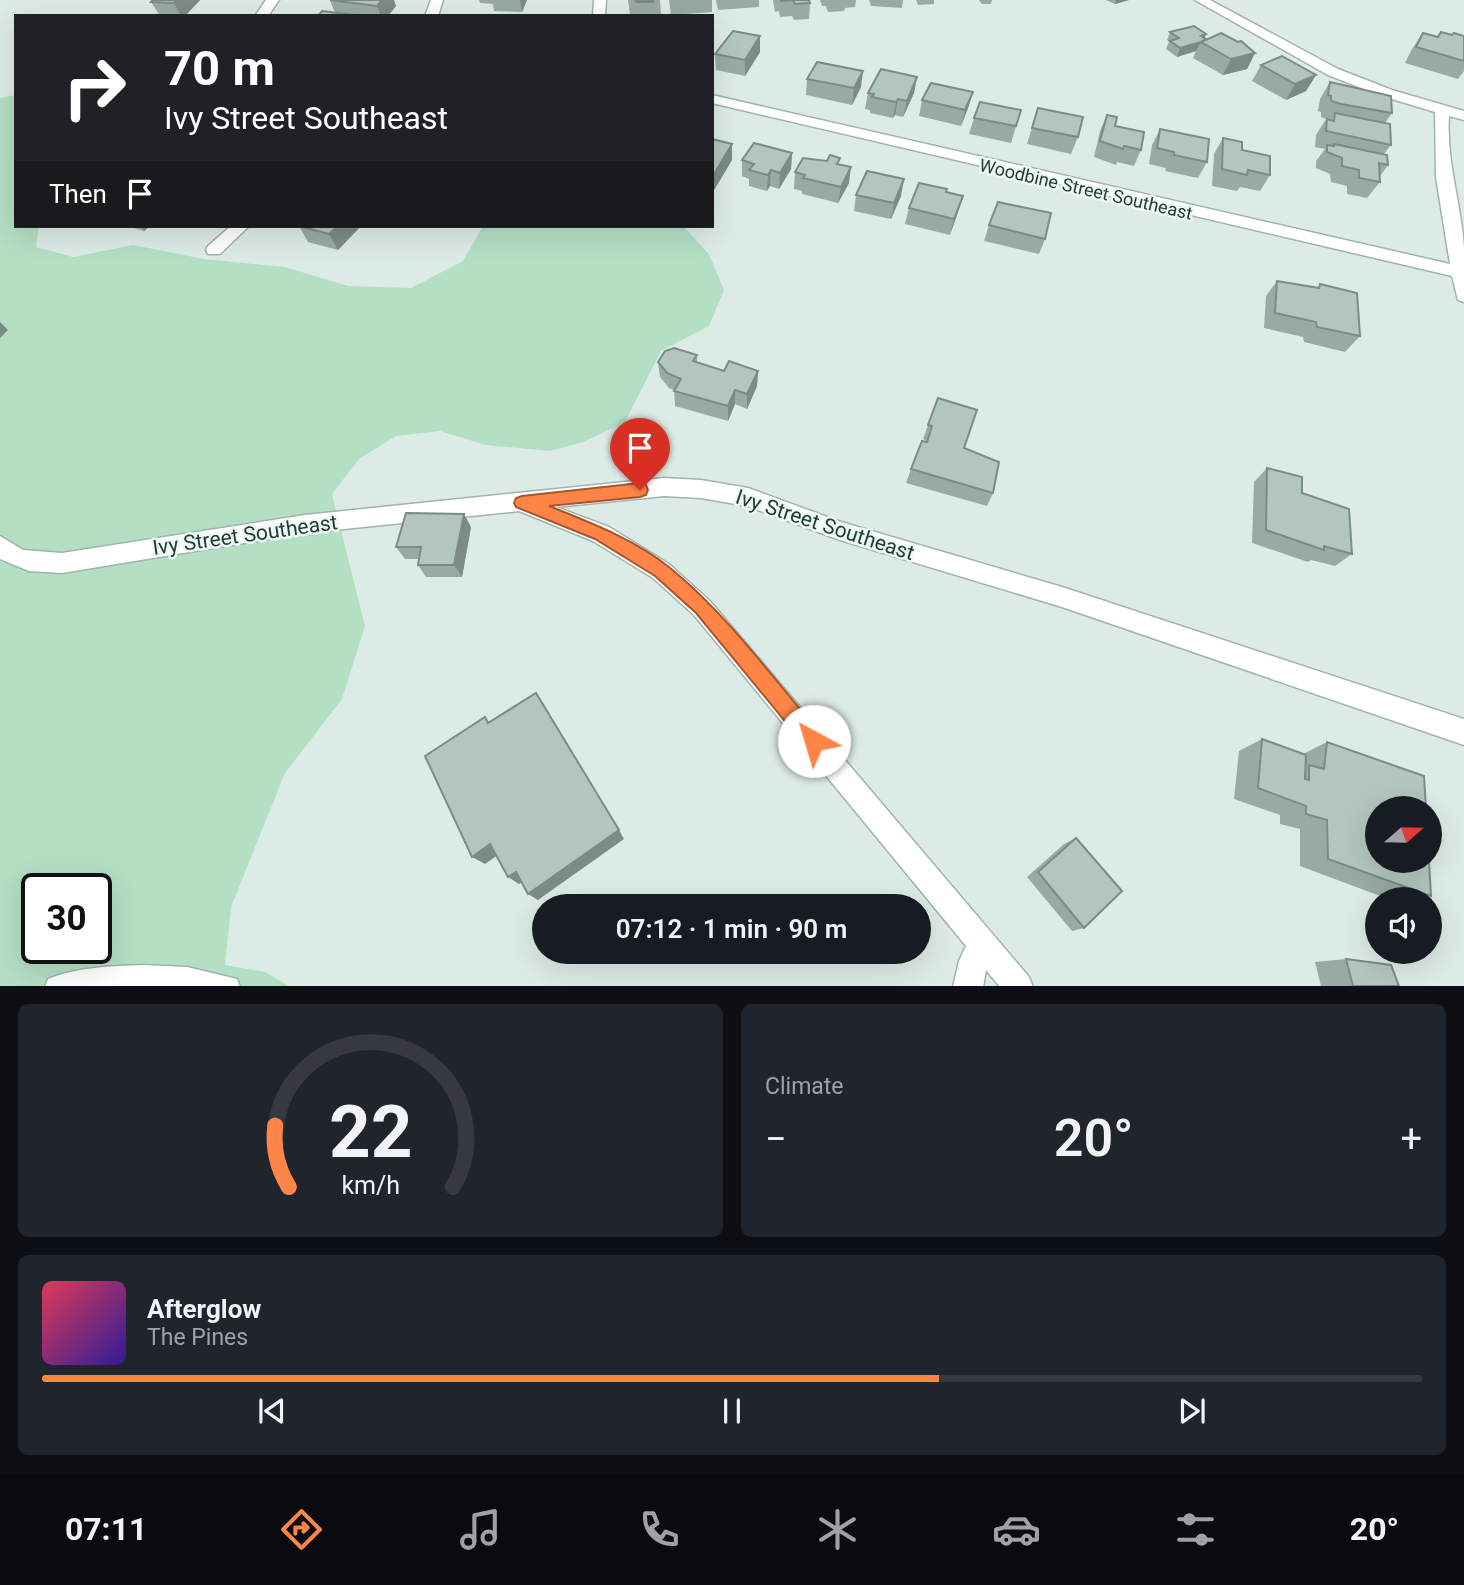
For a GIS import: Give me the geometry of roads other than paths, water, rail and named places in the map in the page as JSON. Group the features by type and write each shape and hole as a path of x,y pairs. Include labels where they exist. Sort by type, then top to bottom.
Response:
{"street":[{"path":"1200,0 1333,72 1388,93 1464,116"},
{"name":"Woodbine Street Southeast","path":"714,99 941,156 1120,195 1306,240 1461,272"},
{"path":"1441,109 1445,172 1464,296"},
{"path":"214,250 238,228"},
{"name":"Ivy Street Southeast","path":"0,546 9,554 32,563 62,563 305,524 664,487 701,489 747,497 840,531 1062,597 1464,732"},
{"path":"522,503 601,534 661,571 702,607 1019,986"},
{"path":"968,986 973,961 984,945"}],"lane":[{"path":"56,986 145,976 211,981 229,986"}]}
